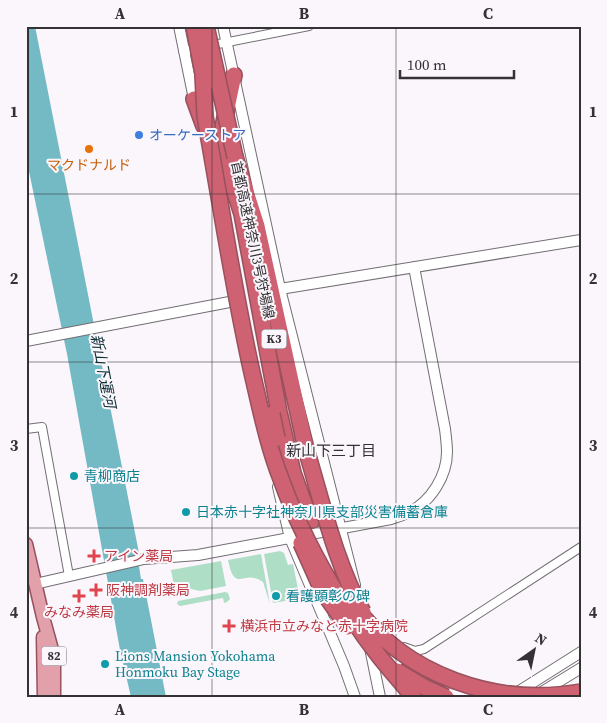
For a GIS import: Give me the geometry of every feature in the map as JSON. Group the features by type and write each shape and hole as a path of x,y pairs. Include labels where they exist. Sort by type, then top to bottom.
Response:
{"highway":[{"name":"首都高速神奈川3号狩場線","path":"194,26 270,435 288,504 304,552 332,606 362,642 399,672 424,687 446,697"},
{"name":"首都高速神奈川3号狩場線","path":"206,26 311,522 337,578 357,609 384,638 421,665 452,680 501,693 550,696 581,692"},
{"name":"K3","path":"203,75 209,139 243,331 265,430 281,479 299,520 337,593 374,649 413,697"},
{"name":"K3","path":"234,75 222,126 228,170 242,214 279,412 293,473 311,522"},
{"name":"K3","path":"194,99 234,215 287,489 304,552"},
{"name":"K3","path":"235,157 257,226 306,449 328,525 343,567 368,621 387,649 428,697"}],"main road":[{"name":"82","path":"26,544 30,585 43,617 54,657 54,697"},
{"name":"82","path":"43,617 44,697"}],"street":[{"path":"179,26 183,51 240,300 290,538 344,666 355,697"},
{"path":"223,26 280,289 341,528 380,697"},
{"path":"183,51 309,26"},
{"path":"280,289 581,240"},
{"path":"30,585 140,560 198,555 391,519 410,512 426,501 435,490 444,473 447,454 445,429 414,267"},
{"path":"26,341 240,300"},
{"path":"26,429 42,427 69,576"},
{"path":"368,639 384,638 411,650 421,651 581,547"},
{"path":"510,697 581,652"},
{"path":"536,697 581,668"}],"green space":[{"path":"280,551 284,553 288,565 293,564 300,599 292,597 285,601 273,603 264,554"},
{"path":"261,554 270,604 263,582 256,578 237,579 231,570 228,560"},
{"path":"221,561 226,586 200,591 191,589 175,591 171,570"},
{"path":"228,593 230,599 224,603 223,598 180,606 177,604 178,601"}],"water":[{"name":"新山下運河","path":"26,26 35,26 139,553 137,553 141,579 143,579 166,697 131,697 120,650 67,354 26,157"}],"place":[{"name":"オーケーストア","path":"139,135"},
{"name":"マクドナルド","path":"89,149"},
{"name":"青柳商店","path":"74,476"},
{"name":"日本赤十字社神奈川県支部災害備蓄倉庫","path":"186,512"},
{"name":"アイン薬局","path":"94,556"},
{"name":"阪神調剤薬局","path":"96,590"},
{"name":"みなみ薬局","path":"79,596"},
{"name":"看護顕彰の碑","path":"276,596"},
{"name":"横浜市立みなと赤十字病院","path":"229,626"},
{"name":"Lions Mansion Yokohama Honmoku Bay Stage","path":"105,664"}],"district":[{"name":"新山下三丁目","path":"331,451"}]}
